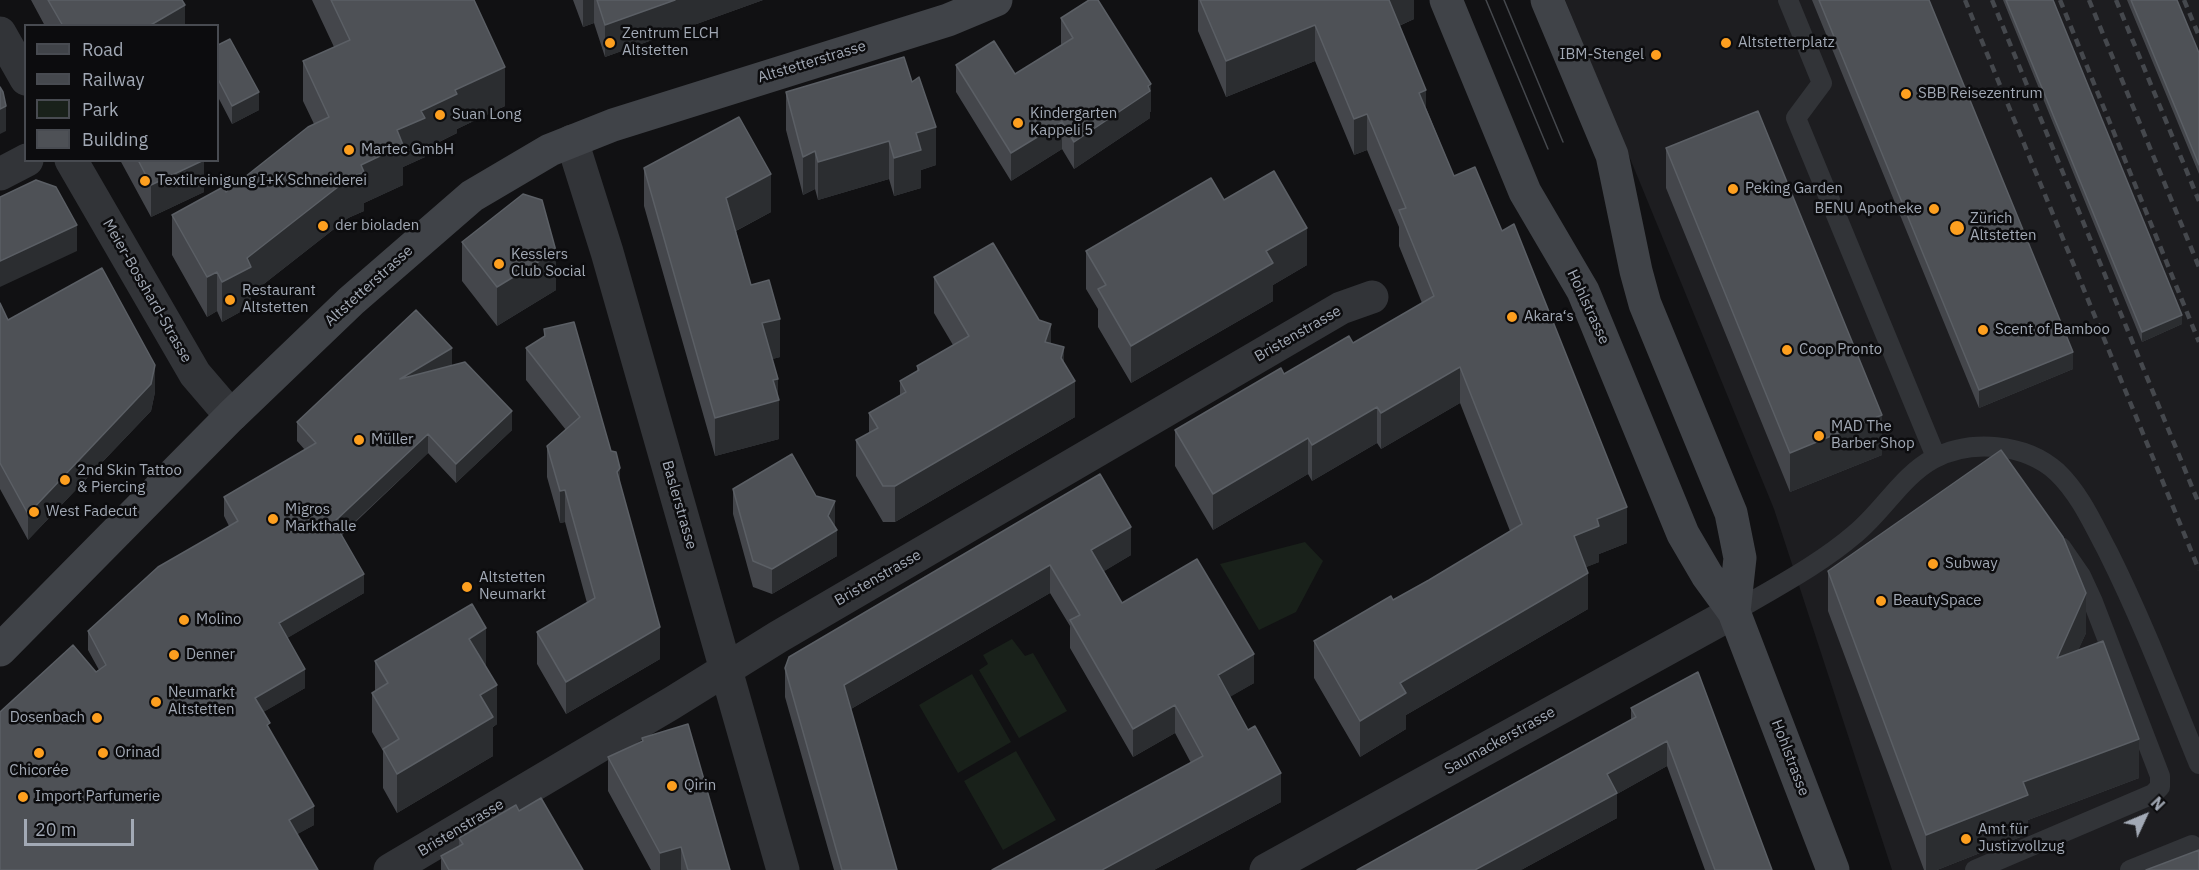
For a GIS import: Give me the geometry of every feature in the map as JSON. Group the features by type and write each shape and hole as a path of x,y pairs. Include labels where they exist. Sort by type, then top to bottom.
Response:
{"street":[{"name":"Altstetterstrasse","path":"0,650 231,416 351,301 472,196 512,170 572,141 637,117 948,20 996,0"},
{"name":"Hohlstrasse","path":"1446,0 1526,192 1583,291 1683,534 1707,575 1734,612 1833,870"},
{"name":"Hohlstrasse","path":"1547,0 1612,155 1634,263 1645,304 1731,513 1740,558 1734,612"},
{"path":"0,33 24,75"},
{"name":"Baslerstrasse","path":"572,141 602,233 783,870"},
{"path":"0,174 24,162"},
{"name":"Meier-Bosshard-Strasse","path":"72,162 195,374 231,416"},
{"name":"Bristenstrasse","path":"390,870 726,669 1333,313 1371,297"},
{"name":"Saumackerstrasse","path":"1266,870 1734,612"}],"lane":[{"path":"1788,0 1822,83 1796,118 1936,458"},
{"path":"1734,612 1842,545 1869,522 1917,470 1936,458 1957,449 1986,447 2028,455 2052,468 2070,485 2124,583 2199,764"},
{"path":"1986,447 2000,464"},
{"path":"1975,870 2153,794 2160,787 2160,776 2094,602 2081,576 2050,532"},
{"path":"2130,870 2192,845 2199,862"}],"shaded area":[{"path":"1565,0 2199,0 2199,870 1892,870 1774,509"}],"green space":[{"path":"1305,542 1323,561 1296,612 1259,630 1220,564"},
{"path":"1012,639 1025,656 1033,653 1067,711 1019,738 979,670 988,664 983,655"},
{"path":"972,674 1011,742 958,773 919,705"},
{"path":"1016,751 1056,820 1003,850 964,781"}],"building":[{"path":"48,0 182,0 185,5 152,24 62,24"},
{"path":"331,0 474,0 505,67 455,90 457,94 421,111 425,118 397,130 403,145 361,165 364,172 348,179 247,258 251,267 222,282 217,272 207,277 172,215 223,187 226,192 308,127 329,117 303,61 350,40"},
{"path":"597,0 675,0 605,25"},
{"path":"1089,0 1098,0 1151,84 1148,86 1150,91 1074,142 1062,122 1011,153 956,65 994,41 1015,74 1073,38 1061,18"},
{"path":"1200,0 1389,0 1426,90 1419,93 1454,176 1475,167 1502,231 1514,224 1627,507 1597,519 1599,526 1574,536 1588,573 1400,683 1406,693 1360,721 1314,641 1391,596 1393,600 1429,580 1522,524 1460,367 1381,413 1377,407 1312,445 1308,438 1213,494 1175,430 1281,368 1284,374 1349,336 1353,343 1434,296 1399,210 1406,208 1367,114 1354,119 1315,25 1226,61"},
{"path":"1819,0 1929,0 2073,352 1979,390"},
{"path":"2006,0 2053,0 2182,315 2142,332"},
{"path":"2131,0 2177,0 2199,53 2199,165"},
{"path":"230,39 259,92 232,106 219,81 219,44"},
{"path":"904,57 912,82 919,77 936,127 916,133 921,150 894,158 889,141 818,162 815,151 803,157 786,92"},
{"path":"0,87 6,106 0,109"},
{"path":"1758,111 1882,415 1790,453 1666,148"},
{"path":"739,117 771,174 726,198 751,285 769,280 780,319 762,323 778,379 773,380 779,400 715,418 644,168"},
{"path":"139,162 200,162 151,185"},
{"path":"1274,171 1307,228 1266,251 1273,263 1131,346 1098,289 1106,285 1086,251 1211,178 1224,200"},
{"path":"36,180 56,187 77,225 0,261 0,197"},
{"path":"523,194 542,200 556,251 497,287 462,242"},
{"path":"993,243 1039,320 1051,324 1045,342 1064,347 1061,358 1075,381 895,486 883,486 856,440 878,428 869,413 906,392 900,381 919,370 917,366 969,336 934,277"},
{"path":"102,268 155,365 151,384 28,514 0,463 0,303 8,320"},
{"name":"Neumarkt Altstetten","path":"416,310 452,348 400,379 465,362 512,411 456,464 428,434 334,522 364,574 279,623 305,669 255,698 270,723 267,725 314,806 289,820 318,870 0,870 0,712 73,645 96,672 106,665 88,631 158,567 238,521 224,497 316,443 297,422"},
{"path":"574,322 611,451 616,452 620,468 617,472 660,627 566,682 537,632 595,598 565,490 560,491 547,446 580,417 526,348 545,336 544,329"},
{"path":"2001,450 2063,537 2086,593 2057,658 2103,641 2139,739 2023,782 2028,795 1926,835 1828,571"},
{"path":"792,454 816,496 835,501 828,516 837,530 772,569 753,561 733,489"},
{"path":"1100,474 1131,527 1091,550 1122,603 1197,559 1254,654 1218,675 1248,730 1255,726 1281,773 1102,870 992,870 1203,756 1175,705 1133,729 1070,620 1080,615 1050,565 844,685 897,870 842,870 785,668 789,657"},
{"path":"472,604 486,628 469,639 497,685 480,695 493,717 397,774 383,749 399,739 372,693 388,683 375,661"},
{"path":"1698,672 1772,870 1715,870 1667,741 1607,774 1617,793 1475,870 1357,870 1636,717 1631,708"},
{"path":"688,724 730,870 688,870 681,847 660,853 608,757 643,741 642,738"},
{"path":"541,798 583,870 449,870 441,856 463,844 459,838 516,805 519,811"},
{"path":"2199,850 2199,870 2146,870"}],"tram line":[{"path":"1486,0 1548,149"},
{"path":"1504,0 1563,142"}],"railway":[{"path":"1965,0 2199,570"},
{"path":"1992,0 2199,504"},
{"path":"2060,0 2199,342"},
{"path":"2089,0 2199,267"},
{"path":"2116,0 2199,201"},
{"path":"2184,0 2199,36"}],"place":[{"name":"Zentrum ELCH Altstetten","path":"610,43"},
{"name":"Altstetterplatz","path":"1726,43"},
{"name":"IBM-Stengel","path":"1656,55"},
{"name":"SBB Reisezentrum","path":"1906,94"},
{"name":"Suan Long","path":"440,115"},
{"name":"Kindergarten Kappeli 5","path":"1018,123"},
{"name":"Martec GmbH","path":"349,150"},
{"name":"Textilreinigung I+K Schneiderei","path":"145,181"},
{"name":"Peking Garden","path":"1733,189"},
{"name":"BENU Apotheke","path":"1934,209"},
{"name":"der bioladen","path":"323,226"},
{"name":"Zürich Altstetten","path":"1957,228"},
{"name":"Kesslers Club Social","path":"499,264"},
{"name":"Restaurant Altstetten","path":"230,300"},
{"name":"Akara‘s","path":"1512,317"},
{"name":"Scent of Bamboo","path":"1983,330"},
{"name":"Coop Pronto","path":"1787,350"},
{"name":"MAD The Barber Shop","path":"1819,436"},
{"name":"Müller","path":"359,440"},
{"name":"2nd Skin Tattoo & Piercing","path":"65,480"},
{"name":"West Fadecut","path":"34,512"},
{"name":"Migros Markthalle","path":"273,519"},
{"name":"Subway","path":"1933,564"},
{"name":"Altstetten Neumarkt","path":"467,587"},
{"name":"BeautySpace","path":"1881,601"},
{"name":"Molino","path":"184,620"},
{"name":"Denner","path":"174,655"},
{"name":"Neumarkt Altstetten","path":"156,702"},
{"name":"Dosenbach","path":"97,718"},
{"name":"Chicorée","path":"39,753"},
{"name":"Orinad","path":"103,753"},
{"name":"Qirin","path":"672,786"},
{"name":"Import Parfumerie","path":"23,797"},
{"name":"Amt für Justizvollzug","path":"1966,839"}]}
